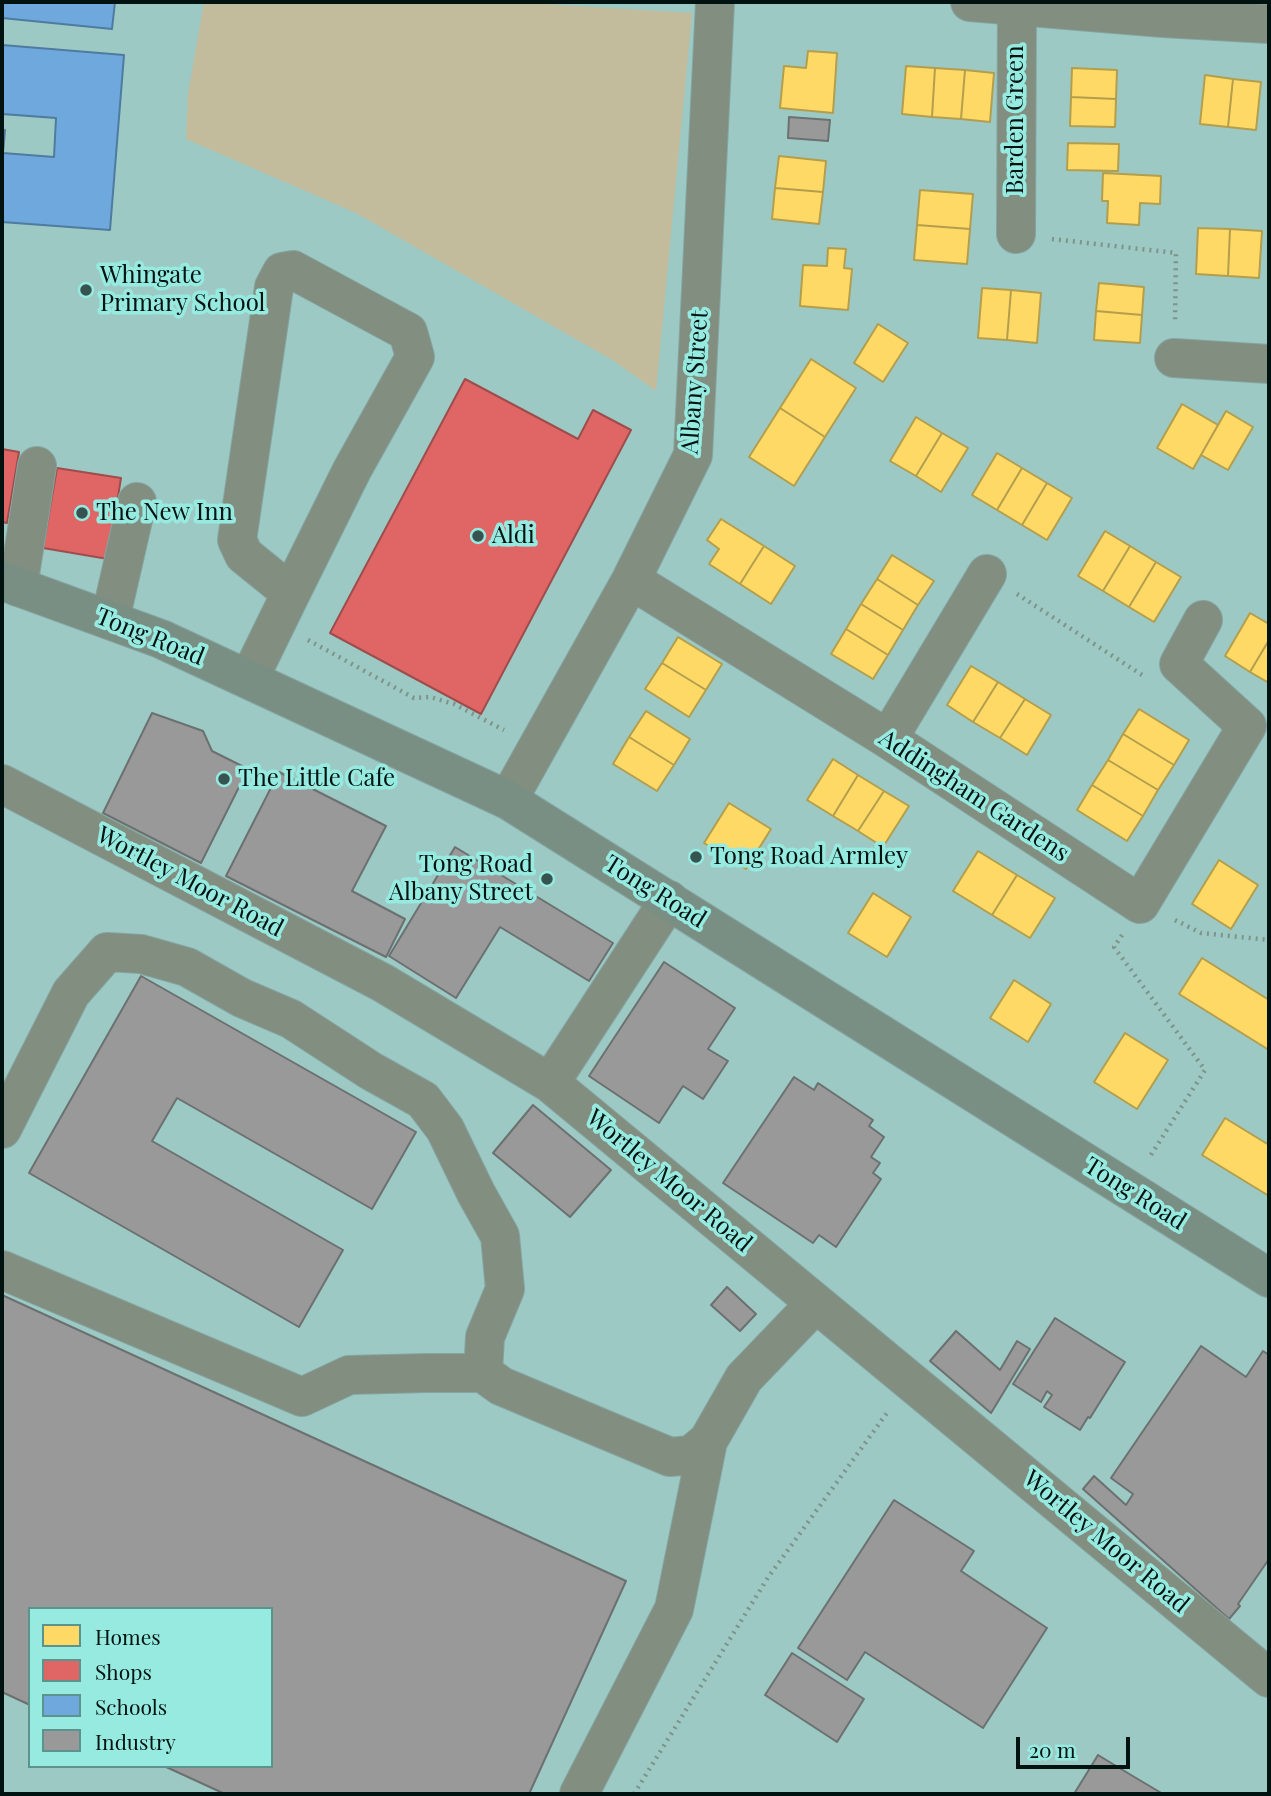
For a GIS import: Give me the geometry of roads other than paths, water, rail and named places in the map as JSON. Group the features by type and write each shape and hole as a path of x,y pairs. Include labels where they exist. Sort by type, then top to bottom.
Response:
{"main road":[{"name":"Tong Road","path":"10,584 161,639 508,800 1269,1278"}],"street":[{"name":"Albany Street","path":"508,800 631,580 693,455 715,2"},
{"path":"970,2 1165,10 1269,24"},
{"name":"Barden Green","path":"1016,234 1017,6"},
{"path":"249,679 284,608 352,470 415,357 408,332 293,270 282,272 274,287 237,540 244,555 284,608"},
{"path":"1174,358 1269,364"},
{"path":"10,584 37,466"},
{"path":"110,620 137,502"},
{"path":"888,739 987,575"},
{"name":"Addingham Gardens","path":"631,580 888,739 1140,904 1247,726 1179,664 1203,620"},
{"name":"Wortley Moor Road","path":"2,784 383,983 550,1083 1269,1678"},
{"path":"550,1083 669,900"},
{"path":"2,1129 71,993 107,952 141,954 187,967 242,999 291,1019 371,1071 423,1100 445,1129 500,1236 505,1289 485,1337 483,1373"},
{"path":"2,1270 302,1396 349,1375 483,1373 501,1386 670,1457 691,1455 708,1441"},
{"path":"579,1794 674,1609 708,1441 744,1378 816,1303"}],"place":[{"name":"Whingate Primary School","path":"86,290"},
{"name":"The New Inn","path":"82,513"},
{"name":"Aldi","path":"478,536"},
{"name":"The Little Cafe","path":"224,779"},
{"name":"Tong Road Armley","path":"696,857"},
{"name":"Tong Road Albany Street","path":"547,879"}]}
